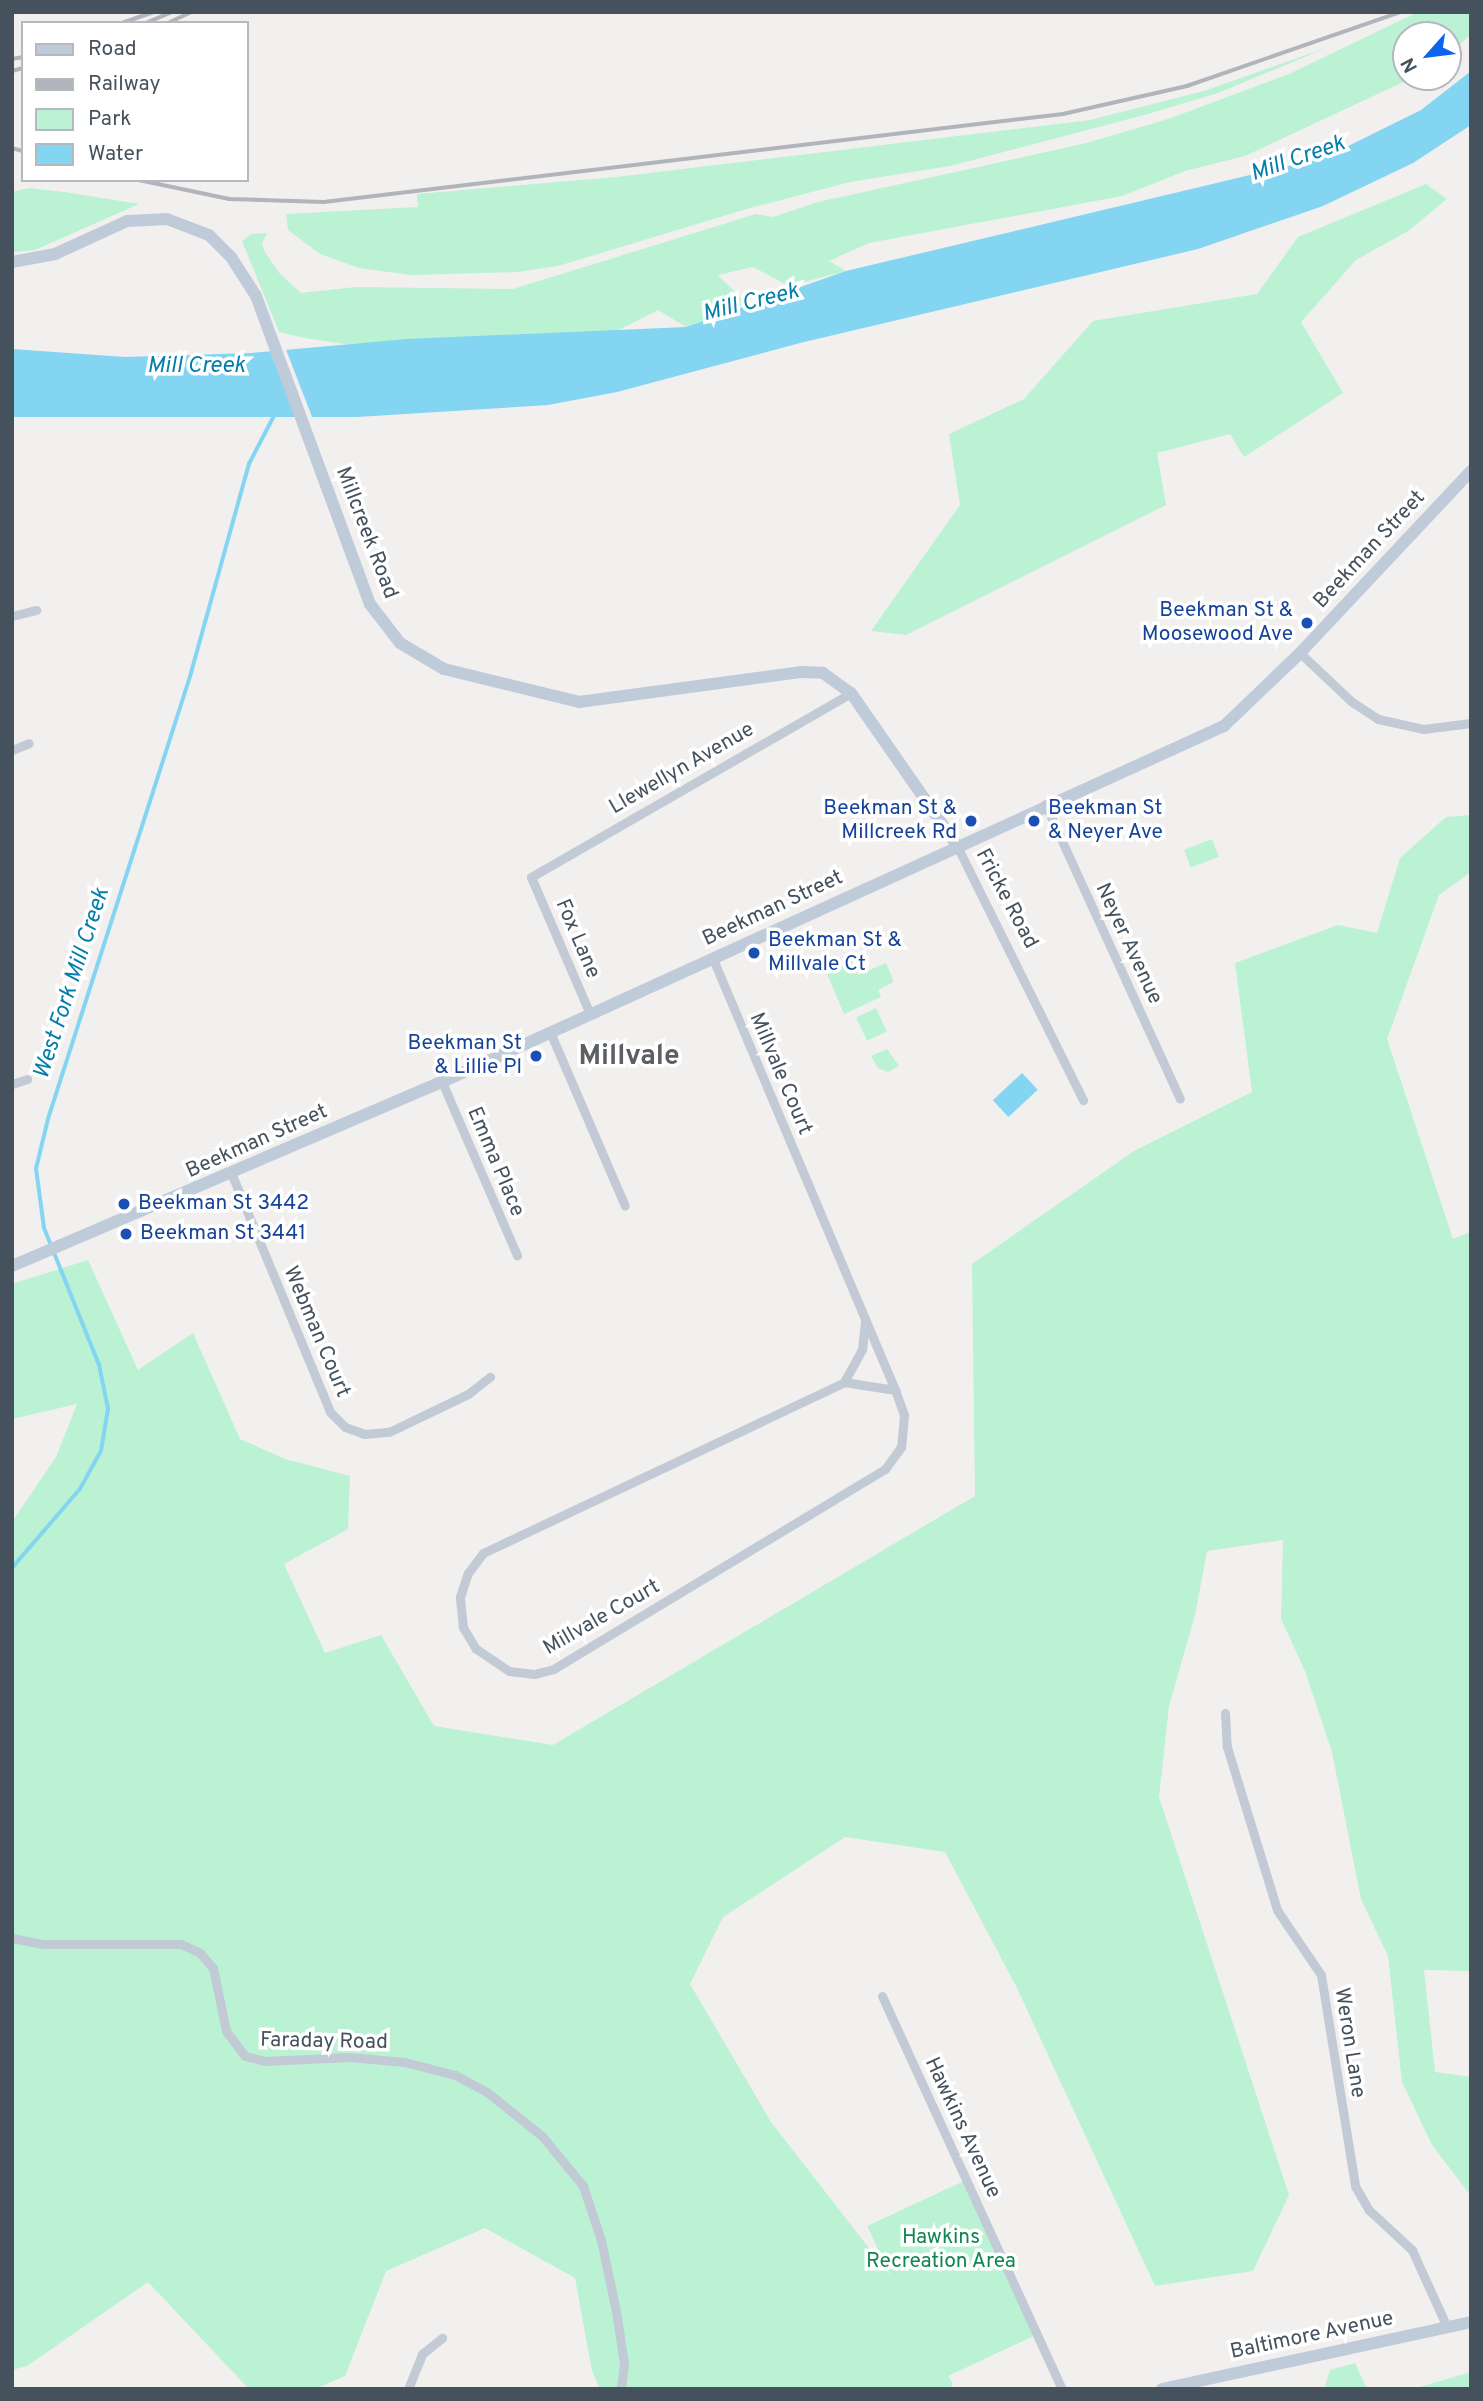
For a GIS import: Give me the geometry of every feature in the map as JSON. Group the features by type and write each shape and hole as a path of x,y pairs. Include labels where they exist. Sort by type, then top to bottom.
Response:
{"main road":[{"name":"Millcreek Road","path":"12,262 55,254 127,220 167,219 196,227 220,244 256,296 370,604 400,643 437,666 579,702 800,672 823,673 852,693"},
{"name":"Beekman Street","path":"12,1266 232,1175 442,1082 713,959 956,844 1224,726 1300,653 1471,471"},
{"name":"Fricke Road","path":"852,693 956,844"},
{"name":"Baltimore Avenue","path":"1162,2389 1471,2322"}],"street":[{"path":"12,616 36,610"},
{"path":"1300,653 1352,702 1378,719 1423,729 1471,723"},
{"name":"Llewellyn Avenue","path":"531,877 852,693"},
{"path":"12,750 29,743"},
{"name":"Neyer Avenue","path":"1045,804 1180,1099"},
{"name":"Fricke Road","path":"956,844 1083,1100"},
{"name":"Fox Lane","path":"531,877 590,1014"},
{"name":"Millvale Court","path":"713,959 895,1390 904,1415 901,1447 885,1469 554,1669 534,1674 509,1671 476,1649 463,1627 460,1597 468,1573 483,1553 844,1382"},
{"path":"550,1032 625,1206"},
{"path":"12,1084 27,1079"},
{"name":"Emma Place","path":"442,1082 517,1255"},
{"name":"Webman Court","path":"232,1175 330,1412 345,1427 364,1434 384,1433 468,1394 490,1377"},
{"path":"865,1319 859,1359 844,1382 895,1390"},
{"name":"Weron Lane","path":"1225,1713 1227,1746 1277,1910 1321,1975 1355,2186 1369,2210 1412,2250 1447,2327"},
{"name":"Faraday Road","path":"12,1938 43,1944 181,1944 200,1952 213,1968 226,2031 245,2056 265,2061 349,2057 405,2062 455,2075 487,2092 542,2136 583,2186 601,2240 616,2311 624,2363 621,2389"},
{"name":"Hawkins Avenue","path":"882,1996 1062,2389"},
{"path":"408,2389 422,2354 442,2338"}],"green space":[{"path":"1418,12 1471,12 1471,34 1462,43 1462,21 1399,21"},
{"path":"1392,24 1392,87 1245,156 1185,171 1122,196 869,243 829,261 846,271 789,286 753,267 718,275 747,304 686,327 658,310 613,333 344,344 305,338 279,332 242,241 251,234 267,233 262,243 265,252 280,274 301,293 356,287 513,289 756,214 773,217 818,202 1087,143 1171,118 1289,74"},
{"path":"1329,47 1218,93 1148,114 950,166 850,182 750,208 558,266 517,272 411,275 359,268 320,254 288,230 286,214 418,207 417,194 616,177 1090,120 1204,91"},
{"path":"1426,184 1447,199 1408,231 1356,260 1301,322 1343,393 1244,457 1230,434 1157,453 1166,505 906,635 871,631 960,505 949,434 1024,399 1093,321 1257,294 1298,237"},
{"path":"29,188 139,204 35,250 12,252 12,192"},
{"path":"1471,815 1471,872 1439,895 1387,1039 1453,1239 1471,1232 1471,1971 1424,1970 1435,2072 1471,2077 1471,2196 1432,2145 1402,2082 1388,1956 1361,1899 1332,1752 1305,1671 1281,1619 1283,1540 1207,1551 1195,1615 1169,1706 1159,1797 1289,2195 1253,2271 1155,2286 1017,1988 945,1852 845,1837 723,1917 690,1984 771,2122 893,2279 953,2384 949,2389 600,2389 592,2371 575,2278 485,2228 386,2271 345,2376 315,2389 249,2389 148,2282 27,2366 12,2370 12,1522 56,1457 77,1404 12,1419 12,1284 88,1260 138,1370 193,1333 240,1439 285,1459 350,1476 348,1529 284,1564 325,1653 381,1635 434,1726 553,1745 975,1496 972,1264 1134,1151 1252,1092 1235,963 1338,925 1377,933 1400,858 1446,817"},
{"path":"1212,839 1219,857 1191,867 1184,850"},
{"path":"851,958 858,975 886,963 894,982 878,990 881,997 844,1014 825,969"},
{"path":"876,1008 887,1032 867,1041 856,1017"},
{"path":"887,1049 899,1066 888,1072 878,1068 871,1056"},
{"name":"Hawkins Recreation Area","path":"966,2180 1038,2334 939,2380 867,2226"},
{"path":"1355,2363 1367,2389 1324,2389 1330,2370"},
{"path":"1471,2372 1471,2389 1413,2389"}],"water":[{"name":"Mill Creek","path":"1471,71 1471,125 1413,163 1323,206 1198,249 800,343 617,392 548,405 357,417 12,417 12,349 125,357 251,353 407,339 686,327 846,271 1326,157 1421,110 1445,91 1462,91 1462,78"},
{"path":"1022,1073 1038,1090 1008,1117 993,1100"}],"pier":[{"path":"285,347 314,422 299,422 270,348"}],"waterway":[{"name":"West Fork Mill Creek","path":"12,1568 80,1489 101,1451 108,1409 99,1365 44,1228 36,1169 48,1119 191,673 249,464 274,416"}],"railway":[{"path":"128,21 154,12"},
{"path":"151,21 172,12"},
{"path":"172,21 192,12"},
{"path":"148,182 229,199 324,202 1063,114 1187,86 1401,12"},
{"path":"12,59 21,57"},
{"path":"12,71 21,69"},
{"path":"12,148 21,150"}],"place":[{"name":"Beekman St & Moosewood Ave","path":"1307,623"},
{"name":"Beekman St & Millcreek Rd","path":"971,821"},
{"name":"Beekman St & Neyer Ave","path":"1034,821"},
{"name":"Beekman St & Millvale Ct","path":"754,953"},
{"name":"Beekman St & Lillie Pl","path":"536,1056"},
{"name":"Beekman St 3442","path":"124,1204"},
{"name":"Beekman St 3441","path":"126,1234"}],"district":[{"name":"Millvale","path":"629,1057"}]}
